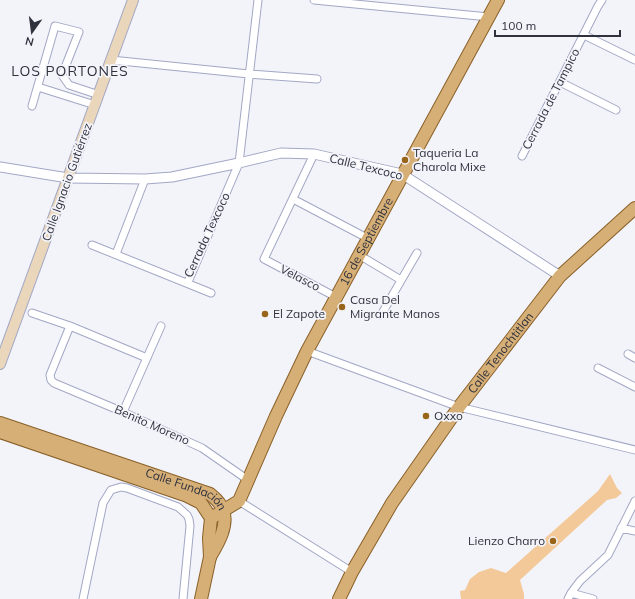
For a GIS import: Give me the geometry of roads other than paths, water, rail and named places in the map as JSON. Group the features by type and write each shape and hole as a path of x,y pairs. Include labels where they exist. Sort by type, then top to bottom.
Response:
{"main road":[{"name":"Calle Ignacio Gutiérrez","path":"0,364 133,0"},
{"name":"16 de Septiembre","path":"239,501 276,416 307,351 498,0"},
{"name":"Calle Tenochtitlan","path":"339,599 352,572 392,503 459,407 560,276 635,208"},
{"name":"Calle Fundación","path":"0,423 210,494 219,502 224,511 224,523 219,541 210,557"},
{"name":"Calle Fundación","path":"0,432 185,495 201,504 211,518 208,538 210,557"},
{"path":"211,518 239,501"},
{"path":"201,599 210,557"}],"street":[{"name":"Cerrada Texcoco","path":"92,245 188,282 239,164 258,0"},
{"path":"314,0 489,17"},
{"name":"Cerrada de Tampico","path":"522,156 602,0"},
{"path":"32,106 56,26 79,32 62,75 69,85 98,95"},
{"path":"584,35 635,60"},
{"path":"111,60 249,74 317,79"},
{"path":"560,82 616,110"},
{"path":"38,87 95,105"},
{"name":"Calle Texcoco","path":"0,167 68,178 145,179 172,177 239,164 281,153 314,154 402,174 560,276"},
{"path":"314,154 293,199 369,239"},
{"path":"116,254 145,179"},
{"name":"Velasco","path":"293,199 264,259 336,297"},
{"path":"381,314 417,253"},
{"path":"359,255 401,280"},
{"path":"188,282 211,293"},
{"path":"32,313 70,326 147,358"},
{"name":"Benito Moreno","path":"70,326 50,375 50,380 202,448 248,480"},
{"path":"123,412 161,326"},
{"path":"307,351 459,407 635,450"},
{"path":"628,354 635,358"},
{"path":"598,368 635,387"},
{"path":"0,428 42,441 50,439"},
{"path":"83,599 103,503 110,490 121,487 178,507 183,510 189,519 190,533 183,599"},
{"name":"Calle Fundación","path":"239,501 352,572"},
{"path":"593,599 569,596 580,581 608,555 635,501"},
{"path":"621,528 635,531"}],"place":[{"name":"Taqueria La Charola Mixe","path":"405,160"},
{"name":"Casa Del Migrante Manos","path":"342,307"},
{"name":"El Zapote","path":"265,314"},
{"name":"Oxxo","path":"426,416"},
{"name":"Lienzo Charro","path":"553,541"}],"district":[{"name":"LOS PORTONES","path":"70,71"}]}
